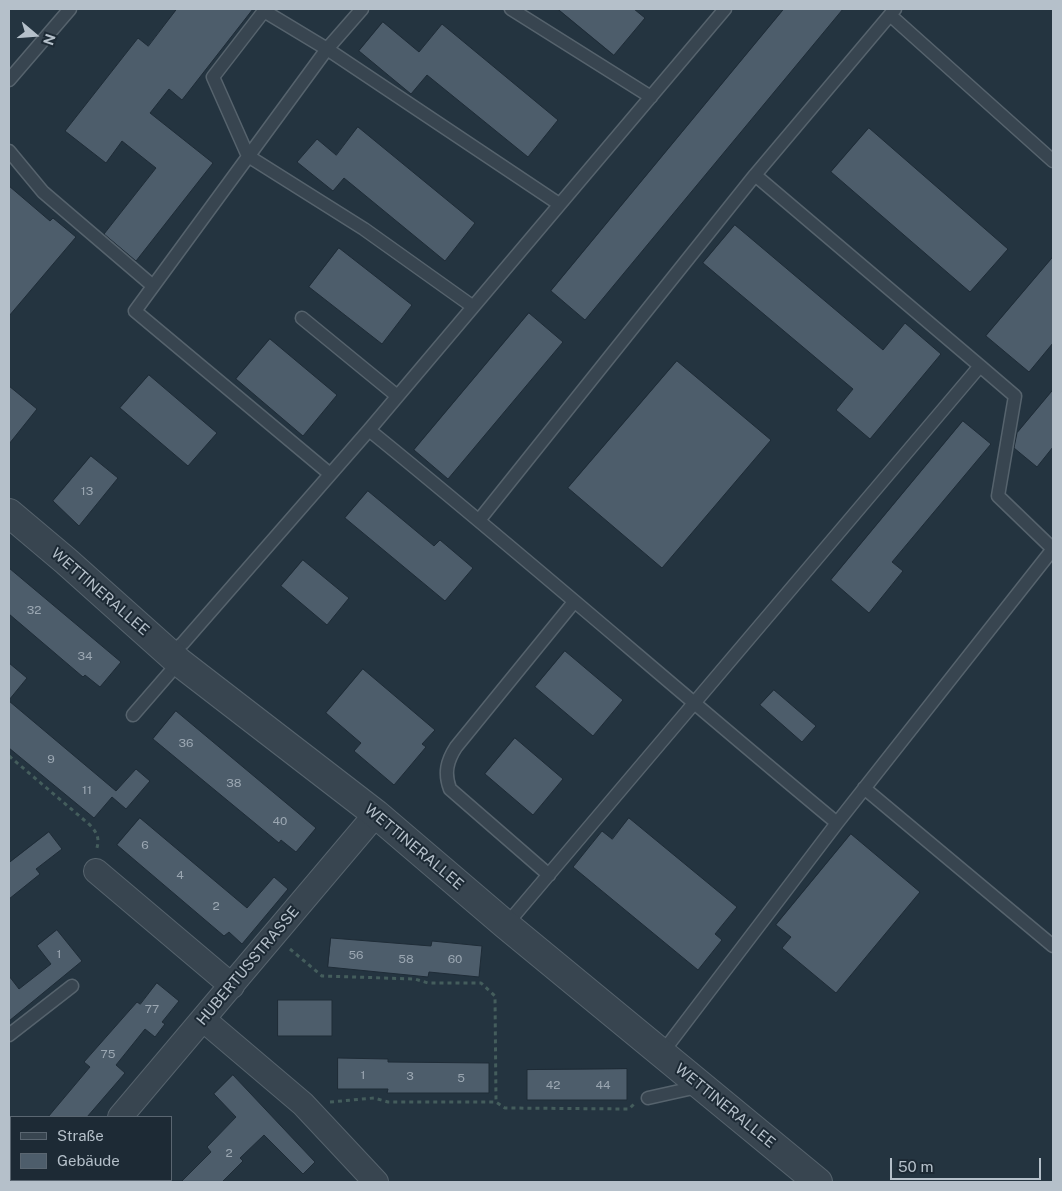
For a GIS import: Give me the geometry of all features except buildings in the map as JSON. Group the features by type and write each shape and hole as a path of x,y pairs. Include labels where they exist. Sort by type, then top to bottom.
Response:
{"street":[{"name":"WETTINERALLEE","path":"9,513 66,560 175,658 376,814 506,925 818,1182"},
{"name":"HUBERTUSSTRASSE","path":"121,1116 204,1020 376,814"},
{"path":"96,871 232,986"},
{"path":"204,1020 304,1104 376,1182"}],"lane":[{"path":"9,80 70,9"},
{"path":"330,474 135,311 327,49 362,9"},
{"path":"511,9 651,97"},
{"path":"133,715 175,658 183,643 370,430 396,395 725,9"},
{"path":"472,306 364,229 248,156 213,78 264,12 327,49 559,204"},
{"path":"480,519 755,175 892,12 1053,161"},
{"path":"9,151 43,192 153,286"},
{"path":"662,1053 864,788 1053,549 998,496 1015,396 755,175"},
{"path":"302,318 396,395"},
{"path":"506,925 980,366"},
{"path":"370,430 480,519 693,704 837,823"},
{"path":"549,875 450,789 446,778 447,765 456,747 574,602"},
{"path":"864,788 1053,946"},
{"path":"9,1035 72,986"},
{"path":"648,1098 702,1086"}],"path":[{"path":"9,756 98,834 99,842 92,862 96,871"},
{"path":"274,936 322,976 415,979 428,983 481,983 495,996 496,1102"},
{"path":"304,1104 374,1098 388,1102 496,1102 505,1108 629,1109 636,1102 648,1098"}]}
